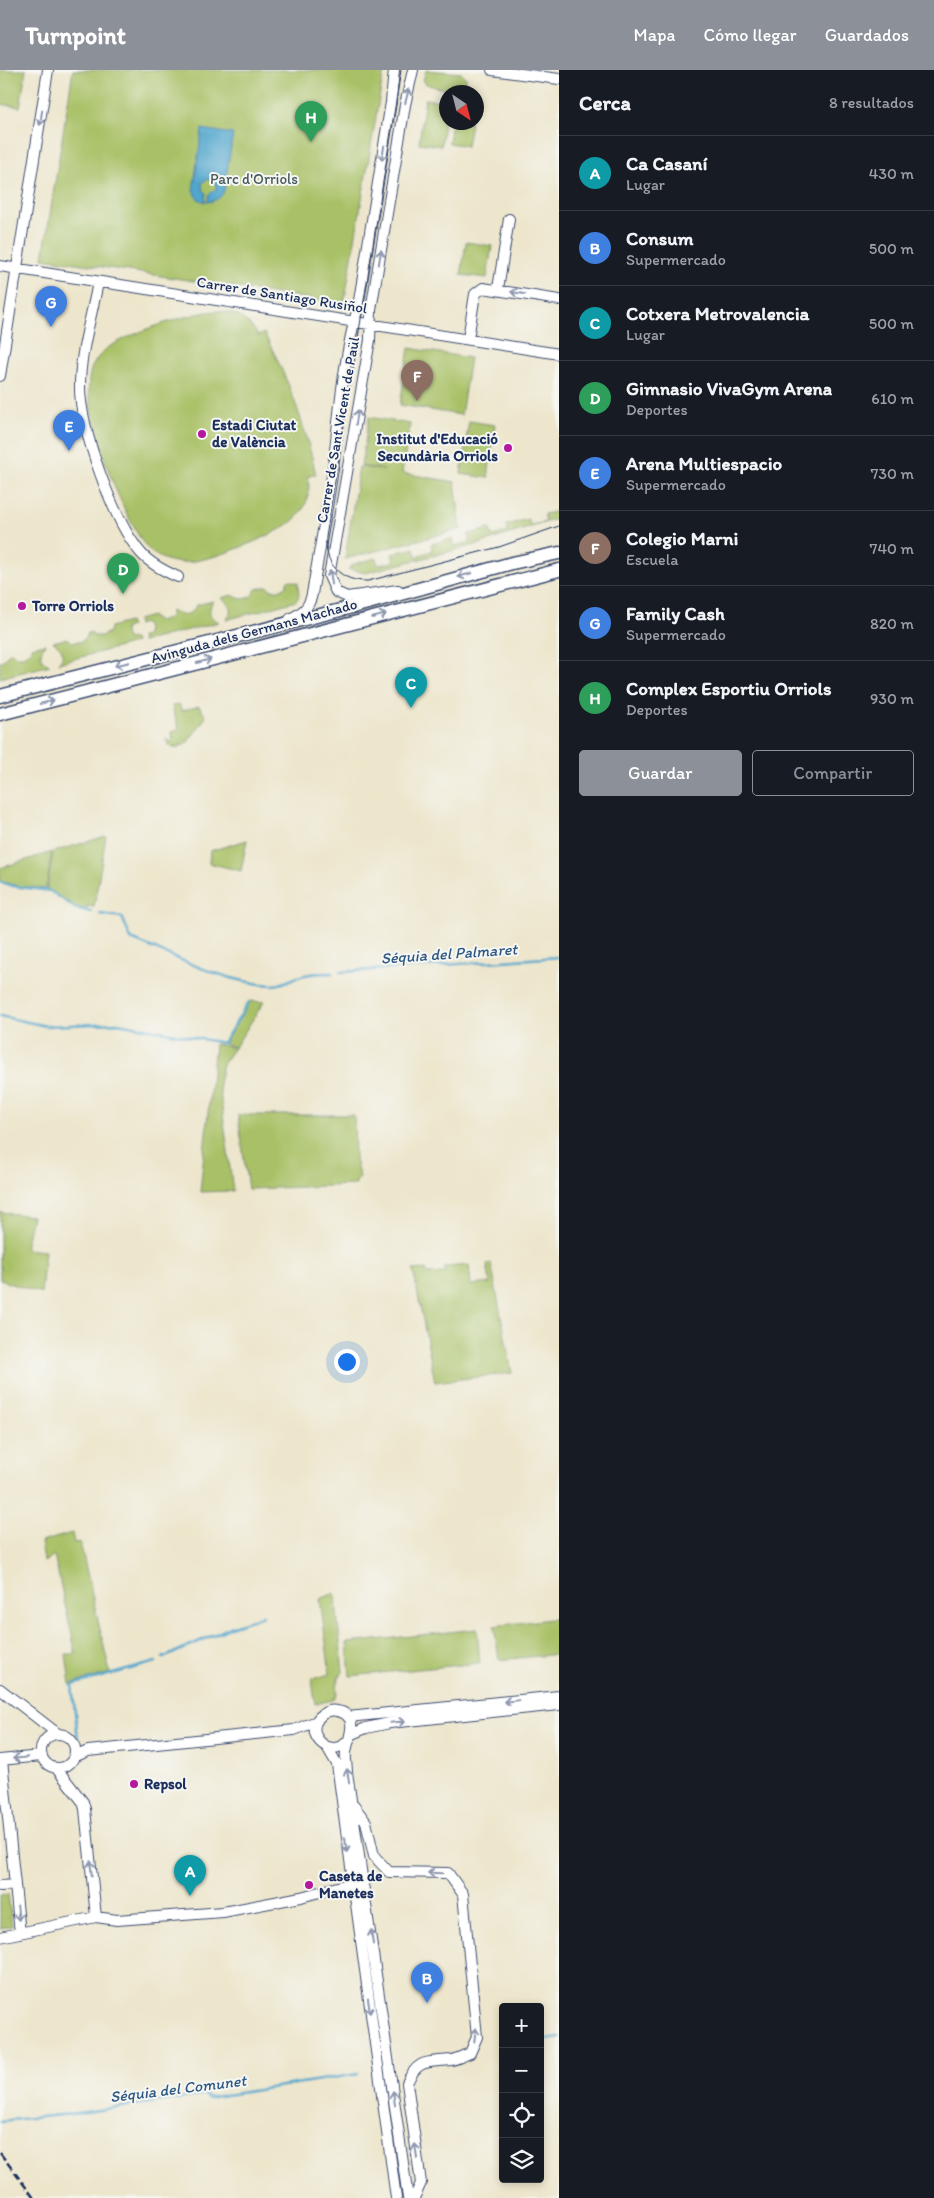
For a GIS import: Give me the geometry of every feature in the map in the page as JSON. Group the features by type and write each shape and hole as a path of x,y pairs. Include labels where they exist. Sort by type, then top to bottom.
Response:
{"main road":[{"path":"512,563 559,544"},
{"path":"0,696 368,603 512,563 559,553"},
{"name":"Avinguda dels Germans Machado","path":"517,580 559,566"},
{"name":"Avinguda dels Germans Machado","path":"0,714 559,570"}],"street":[{"path":"0,376 48,70"},
{"name":"Carrer de Sant Vicent de Paül","path":"280,624 303,612 310,603 332,473 334,443 388,122 394,70"},
{"name":"Carrer de Sant Vicent de Paül","path":"413,70 403,115 353,446 345,476 329,576 336,592 347,598 419,588"},
{"path":"492,70 559,79"},
{"path":"498,289 509,219"},
{"name":"Carrer de Santiago Rusiñol","path":"0,266 559,354"},
{"path":"98,282 81,364 80,387 86,424 107,490 130,539 151,563 178,577"},
{"path":"468,339 475,294 478,290 498,289 559,300"},
{"path":"0,1689 43,1724 88,1751"},
{"path":"348,1717 559,1696"},
{"path":"327,1747 339,1747 350,1737 366,1728 390,1723 559,1705"},
{"path":"56,1769 68,1766 74,1757 88,1751 294,1730 317,1721 325,1712 333,1710 340,1711 348,1717 352,1727 346,1755 408,2198"},
{"path":"316,1737 317,1721"},
{"path":"43,1724 46,1738 41,1747 41,1756 45,1763 56,1769 83,1802 85,1809 96,1917"},
{"path":"294,1730 316,1737 327,1747 337,1764 396,2198"},
{"path":"46,1738 58,1734"},
{"path":"74,1744 74,1757"},
{"path":"20,1934 1,1760 41,1756"},
{"path":"353,1805 366,1822 374,1856 389,1872 448,1873 463,1894 477,2037 470,2052 454,2059 423,2062 412,2071 407,2084 421,2183 414,2198"},
{"path":"0,1937 96,1917 117,1920 223,1912 301,1897 352,1882"},
{"path":"0,1886 15,1885"}],"green space":[{"path":"0,70 26,70 20,107 0,104"},
{"name":"Parc d'Orriols","path":"73,70 384,70 344,304 43,258"},
{"path":"426,70 461,73 466,78 465,85 439,85 439,88 426,84 423,81"},
{"path":"425,99 439,101 439,130 443,130 441,146 419,143"},
{"path":"451,130 470,130 467,146 449,143"},
{"path":"466,242 492,246 487,278 461,275"},
{"name":"Estadi Ciutat de València","path":"217,311 236,315 246,321 258,336 264,333 281,367 295,402 307,438 316,475 308,476 308,496 301,512 280,529 261,539 221,554 193,561 170,561 163,559 147,548 135,530 114,485 104,458 90,405 89,383 92,367 106,349 129,337 192,315"},
{"path":"409,348 470,358 461,415 400,405"},
{"path":"369,417 410,424 402,473 455,482 461,529 345,559 359,467 384,470 361,466"},
{"path":"469,421 495,425 488,478 461,474"},
{"path":"559,511 559,518 479,544 365,573 348,569 354,564 376,558 378,565 394,562 392,554 414,548 416,556 432,551 431,544 452,539 454,546 470,542 468,534 490,529 492,536 508,532 506,525 528,519 530,525 546,522 544,514"},
{"path":"291,580 298,583 299,596 296,601 226,620 230,613 230,608 227,602 221,598 233,595 243,599 252,595 256,589 268,586 271,590 279,590 287,586 287,581"},
{"path":"213,601 210,613 219,622 142,642 141,637 147,636 147,629 144,623 138,625 137,620 152,616 155,620 163,621 171,616 171,611 189,614 196,605"},
{"path":"129,622 131,626 125,628 125,635 128,640 134,639 135,643 58,663 62,657 62,651 53,642 68,638 72,642 79,642 91,632 93,636 102,636 109,632 110,627"},
{"path":"45,644 41,656 50,665 0,678 0,662 8,654 12,652 16,656 23,656 30,652 31,647"},
{"path":"179,704 182,711 199,706 206,717 187,743 176,748 169,745 166,738 168,742 173,740 171,732 179,730 172,706"},
{"path":"106,836 94,907 87,906 86,910 76,907 47,889 53,852"},
{"path":"247,840 241,871 209,863 210,851"},
{"path":"52,852 46,889 18,886 0,881 0,868"},
{"path":"250,1001 264,1002 235,1047 224,1044"},
{"path":"215,1044 234,1048 223,1063 219,1084 233,1191 200,1192"},
{"path":"238,1115 354,1115 355,1160 360,1177 356,1185 248,1189"},
{"path":"0,1212 32,1216 25,1249 45,1251 41,1293 0,1280"},
{"path":"491,1263 512,1373 435,1382 413,1270 426,1269 427,1274 445,1273 445,1267 469,1265 471,1285 490,1283 487,1264"},
{"path":"72,1533 74,1543 80,1542 110,1673 70,1684 66,1654 76,1654 54,1555 44,1562 41,1542"},
{"path":"335,1593 343,1672 338,1678 337,1694 333,1700 315,1704 312,1679 330,1674 320,1599"},
{"path":"559,1618 559,1654 499,1660 494,1626"},
{"path":"477,1629 480,1663 350,1676 347,1643"},
{"path":"8,1894 12,1926 0,1928 0,1895"}],"water":[{"path":"202,129 233,134 224,191 218,199 207,202 209,194 216,189 216,184 208,179 202,183 203,190 206,193 205,202 198,199 193,190"}],"waterway":[{"path":"0,882 12,886 50,891 75,908 91,912"},
{"path":"100,914 122,917 131,939 200,968 236,979 276,985 306,975 332,973"},
{"name":"Séquia del Palmaret","path":"340,972 559,957"},
{"name":"Séquia del Palmaret","path":"0,1016 46,1026 118,1023 223,1043 249,1002"},
{"path":"163,1658 233,1626 263,1616"},
{"path":"78,1739 72,1685 156,1662"},
{"name":"Séquia del Comunet","path":"544,2040 559,2038"},
{"name":"Séquia del Comunet","path":"0,2121 71,2114 205,2095 207,2098 358,2074"}],"tram line":[{"path":"401,70 326,537 328,555 331,563 342,575 358,581 368,581 499,547 559,526"}],"railway":[{"path":"0,2153 34,2198"}],"place":[{"name":"Complex Esportiu Orriols","path":"311,142"},
{"name":"Family Cash","path":"51,327"},
{"name":"Colegio Marni","path":"417,401"},
{"name":"Estadi Ciutat de València","path":"202,434"},
{"name":"Institut d'Educació Secundària Orriols","path":"508,448"},
{"name":"Arena Multiespacio","path":"69,451"},
{"name":"Gimnasio VivaGym Arena","path":"123,594"},
{"name":"Torre Orriols","path":"22,606"},
{"name":"Cotxera Metrovalencia","path":"411,708"},
{"name":"Repsol","path":"134,1784"},
{"name":"Caseta de Manetes","path":"309,1885"},
{"name":"Ca Casaní","path":"190,1896"},
{"name":"Consum","path":"427,2003"}]}
